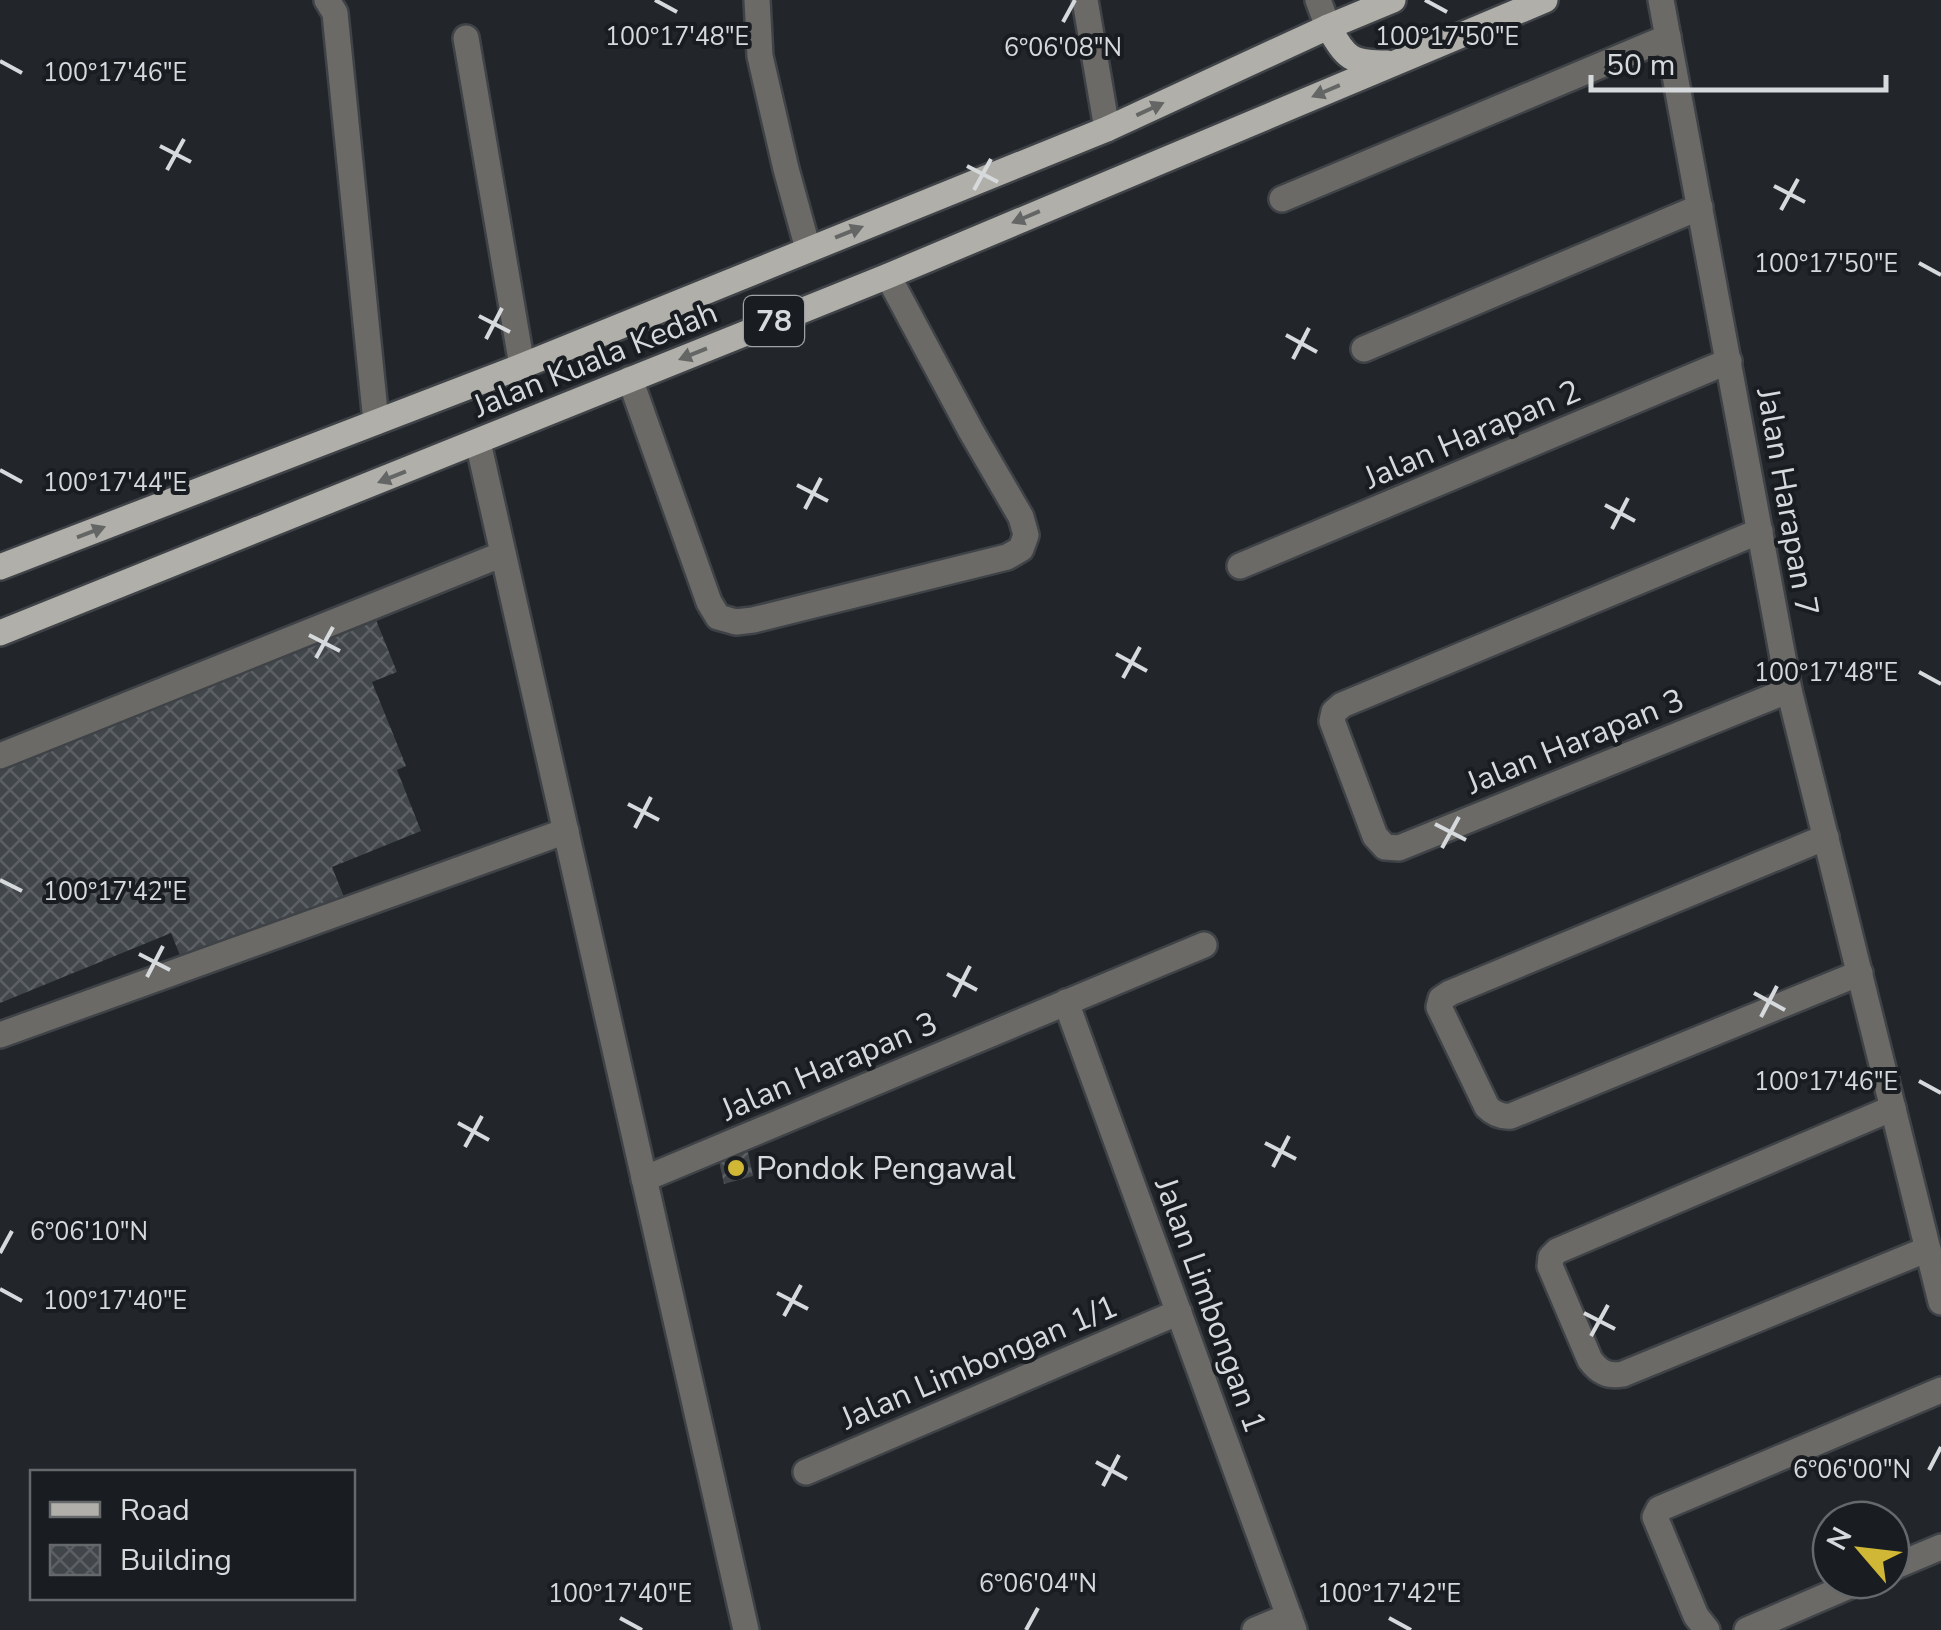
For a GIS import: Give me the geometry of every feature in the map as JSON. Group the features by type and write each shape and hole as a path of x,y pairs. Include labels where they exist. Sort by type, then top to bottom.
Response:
{"main road":[{"name":"Jalan Kuala Kedah","path":"0,566 522,366 1107,129 1328,26 1393,0"},
{"name":"Jalan Kuala Kedah","path":"0,633 888,276 1545,0"},
{"path":"1328,26 1340,46 1356,60 1392,63"}],"street":[{"path":"758,0 760,56 808,248"},
{"path":"1085,0 1107,129"},
{"path":"1318,0 1328,26"},
{"name":"Jalan Harapan 7","path":"1662,0 1789,690 1941,1302"},
{"path":"335,4 376,422"},
{"path":"1282,199 1668,37"},
{"path":"466,38 522,366"},
{"path":"1364,349 1700,207"},
{"path":"630,378 709,602 718,617 736,622 753,620 1007,558 1020,548 1026,535 1021,517 888,276"},
{"name":"Jalan Harapan 2","path":"1240,566 1729,362"},
{"path":"478,442 746,1630"},
{"name":"Jalan Harapan 3","path":"1760,531 1337,708 1332,722 1375,836 1385,847 1398,848 1789,690"},
{"path":"0,756 503,554"},
{"path":"0,1034 566,830"},
{"path":"1826,838 1450,993 1441,999 1439,1007 1487,1107 1511,1116 1860,973"},
{"name":"Jalan Harapan 3","path":"644,1179 1204,945"},
{"name":"Jalan Limbongan 1","path":"1066,1002 1292,1623"},
{"path":"1893,1108 1557,1251 1550,1266 1590,1360 1613,1376 1928,1249"},
{"name":"Jalan Limbongan 1/1","path":"806,1472 1178,1312"},
{"path":"1707,1630 1696,1616 1656,1512 1941,1390"},
{"path":"1911,1560 1941,1547"},
{"path":"1746,1630 1817,1600"},
{"path":"1255,1630 1292,1623"}],"building":[{"path":"372,610 397,672 372,682 406,766 397,770 421,831 332,867 344,897 183,963 171,933 0,1003 0,762"},
{"name":"Pondok Pengawal","path":"748,1152 753,1176 724,1184 719,1161"}],"place":[{"name":"Pondok Pengawal","path":"736,1168"}]}
